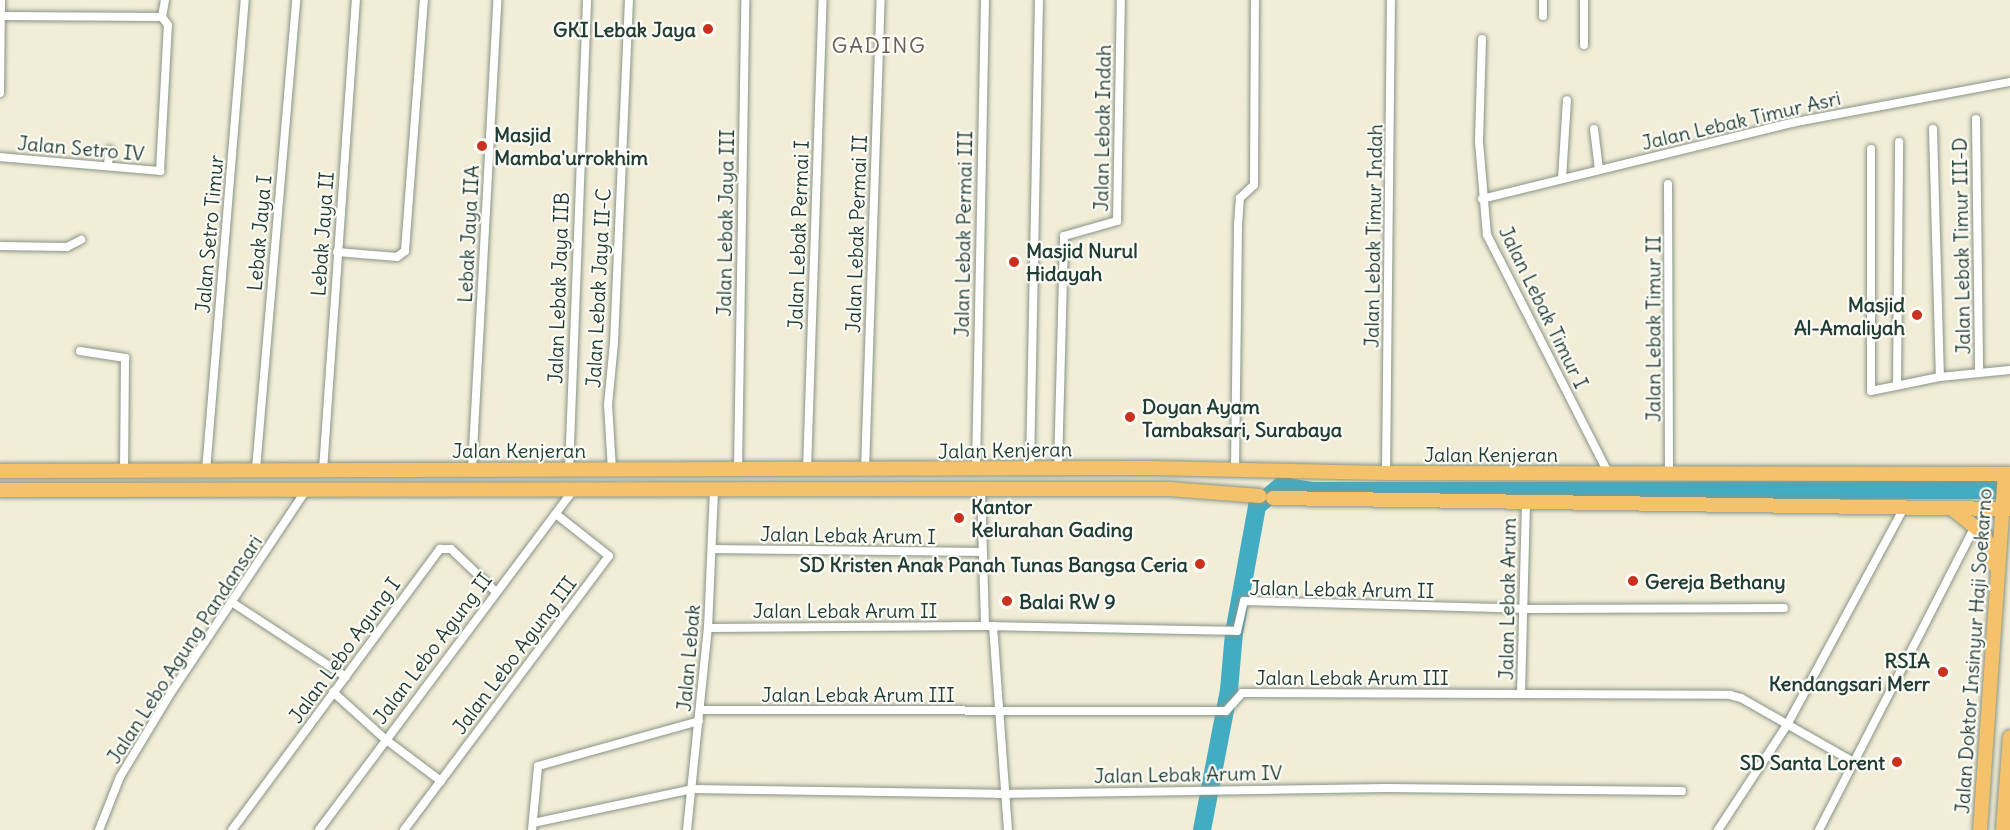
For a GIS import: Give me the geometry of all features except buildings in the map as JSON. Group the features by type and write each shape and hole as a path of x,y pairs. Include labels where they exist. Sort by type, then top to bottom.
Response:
{"main road":[{"name":"Jalan Kenjeran","path":"0,471 1058,468 1386,473 2006,476"},
{"path":"892,489 893,470"},
{"path":"918,470 918,489"},
{"name":"Jalan Doktor Insinyur Haji Soekarno","path":"1980,830 2006,476"},
{"name":"Jalan Kenjeran","path":"0,490 1169,489 1266,497 1526,505 1903,510 2005,507"},
{"path":"1953,509 1976,525 1984,534 1998,578"},
{"path":"2003,830 2010,737"}],"street":[{"path":"0,93 3,16 1,0"},
{"path":"3,16 162,17 165,0"},
{"name":"Jalan Setro Timur","path":"206,471 245,0"},
{"name":"Lebak Jaya I","path":"256,469 296,0"},
{"name":"Lebak Jaya II","path":"323,470 356,0"},
{"path":"337,252 397,257 405,251 424,0"},
{"name":"Lebak Jaya IIA","path":"472,469 497,0"},
{"name":"Jalan Lebak Jaya IIB","path":"569,470 587,0"},
{"name":"Jalan Lebak Jaya II-C","path":"612,470 608,405 614,343 629,0"},
{"name":"Jalan Lebak Jaya III","path":"738,469 745,0"},
{"name":"Jalan Lebak Permai I","path":"807,470 823,0"},
{"name":"Jalan Lebak Permai II","path":"865,470 880,0"},
{"name":"Jalan Lebak Permai III","path":"976,469 985,0"},
{"path":"1030,468 1039,0"},
{"name":"Jalan Lebak Indah","path":"1058,468 1064,236 1117,221 1121,0"},
{"path":"1235,469 1238,225 1240,198 1254,185 1255,0"},
{"name":"Jalan Lebak Timur Indah","path":"1386,473 1391,0"},
{"path":"1543,0 1543,16"},
{"path":"1584,0 1584,45"},
{"name":"Jalan Setro IV","path":"0,157 159,171 168,25 162,17"},
{"name":"Jalan Lebak Timur I","path":"1482,39 1482,199 1489,239 1609,474"},
{"name":"Jalan Lebak Timur Asri","path":"1482,199 1796,122 2010,82"},
{"path":"1562,179 1568,100"},
{"name":"Jalan Lebak Timur III-D","path":"1976,119 1978,372"},
{"path":"1594,129 1599,170"},
{"path":"1933,129 1940,377"},
{"path":"1897,384 1899,142"},
{"path":"1871,149 1871,391 1940,377 2010,370"},
{"path":"108,166 109,150"},
{"name":"Jalan Lebak Timur II","path":"1668,184 1669,474"},
{"path":"0,246 60,248 81,240"},
{"path":"80,351 125,358 124,471"},
{"name":"Jalan Lebo Agung II","path":"319,830 495,591 575,488"},
{"name":"Jalan Lebak","path":"687,830 708,628 714,488"},
{"path":"981,489 983,552 1008,830"},
{"name":"Jalan Lebo Agung Pandansari","path":"99,830 120,777 170,694 233,603 306,490"},
{"name":"Jalan Lebak Arum","path":"1521,694 1526,505"},
{"path":"1718,830 1787,725 1903,510"},
{"name":"Jalan Lebo Agung III","path":"404,830 609,556 556,514"},
{"path":"1819,830 1851,761 1976,525"},
{"name":"Jalan Lebo Agung I","path":"232,830 440,549 451,549 495,591"},
{"name":"Jalan Lebak Arum I","path":"712,549 983,552"},
{"name":"Jalan Lebak Arum II","path":"708,628 989,626 1236,631 1244,601 1524,609 1784,608"},
{"path":"233,603 346,677"},
{"path":"333,693 385,739 441,780"},
{"name":"Jalan Lebak Arum III","path":"701,710 1223,711 1242,693 1734,696 1851,761"},
{"path":"532,826 536,770 542,764 699,721"},
{"name":"Jalan Lebak Arum IV","path":"532,826 693,789 1006,793 1398,788 1682,791"}],"waterway":[{"path":"1202,830 1229,690 1234,633 1257,506 1281,486 1312,491 2010,490"}],"place":[{"name":"GKI Lebak Jaya","path":"708,29"},
{"name":"Masjid Mamba'urrokhim","path":"482,146"},
{"name":"Masjid Nurul Hidayah","path":"1014,262"},
{"name":"Masjid Al-Amaliyah","path":"1917,315"},
{"name":"Doyan Ayam Tambaksari, Surabaya","path":"1130,417"},
{"name":"Kantor Kelurahan Gading","path":"959,518"},
{"name":"SD Kristen Anak Panah Tunas Bangsa Ceria","path":"1200,564"},
{"name":"Gereja Bethany","path":"1633,581"},
{"name":"Balai RW 9","path":"1007,601"},
{"name":"RSIA Kendangsari Merr","path":"1943,672"},
{"name":"SD Santa Lorent","path":"1897,762"}],"district":[{"name":"GADING","path":"879,46"}]}
